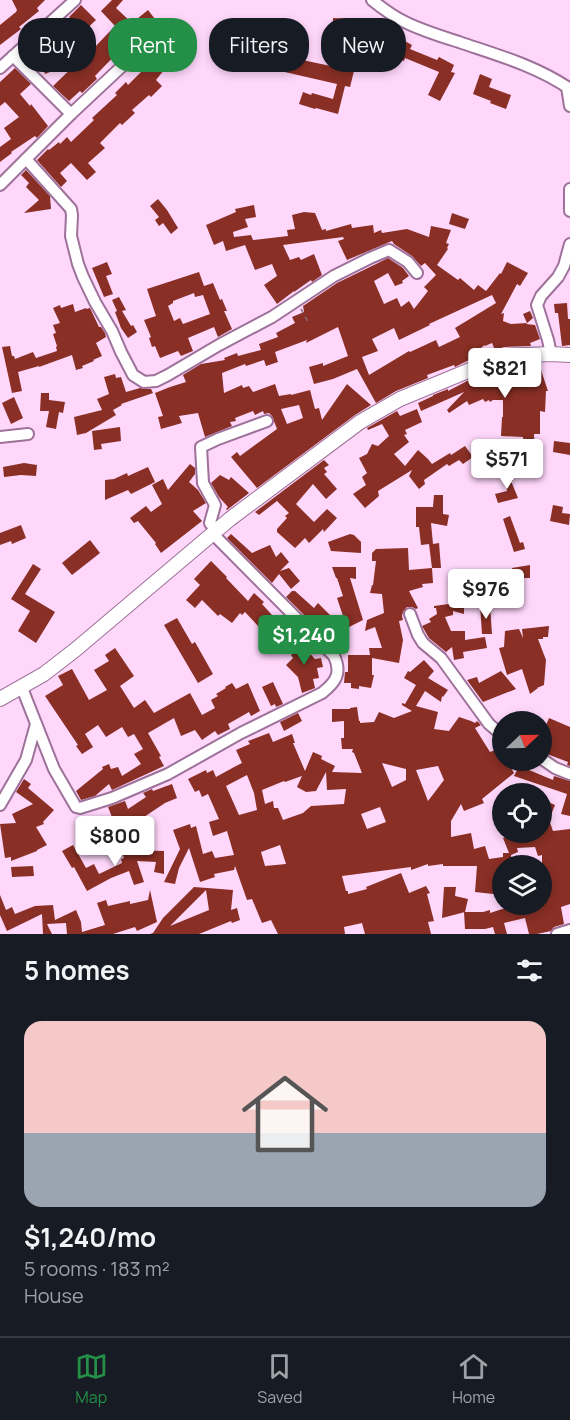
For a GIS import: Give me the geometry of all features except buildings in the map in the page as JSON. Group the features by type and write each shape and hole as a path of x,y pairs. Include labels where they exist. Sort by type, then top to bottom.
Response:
{"street":[{"path":"0,68 75,0"},
{"path":"372,0 413,26 547,74 568,88 570,106"},
{"path":"13,56 71,114"},
{"path":"0,185 116,72"},
{"path":"26,159 69,205 72,215 71,236 83,277 133,375 144,382 156,381 168,375 272,317 334,276 389,250 408,262 417,273"},
{"path":"570,189 570,211"},
{"path":"551,354 537,305 541,296 558,277 564,266 570,244"},
{"path":"0,699 44,674 214,532 360,422 400,399 504,356 570,355"},
{"path":"21,688 54,769 76,807 80,808 112,798 168,774 242,733 322,693 332,685 338,674 334,656 214,532 210,523 215,505 204,486 201,447 211,441 267,421"},
{"path":"0,437 28,434"},
{"path":"410,614 423,643 441,658 492,727"},
{"path":"0,806 26,760 36,724"},
{"path":"552,766 570,774"},
{"path":"557,934 570,930"}],"path":[{"path":"297,301 308,322"}]}
